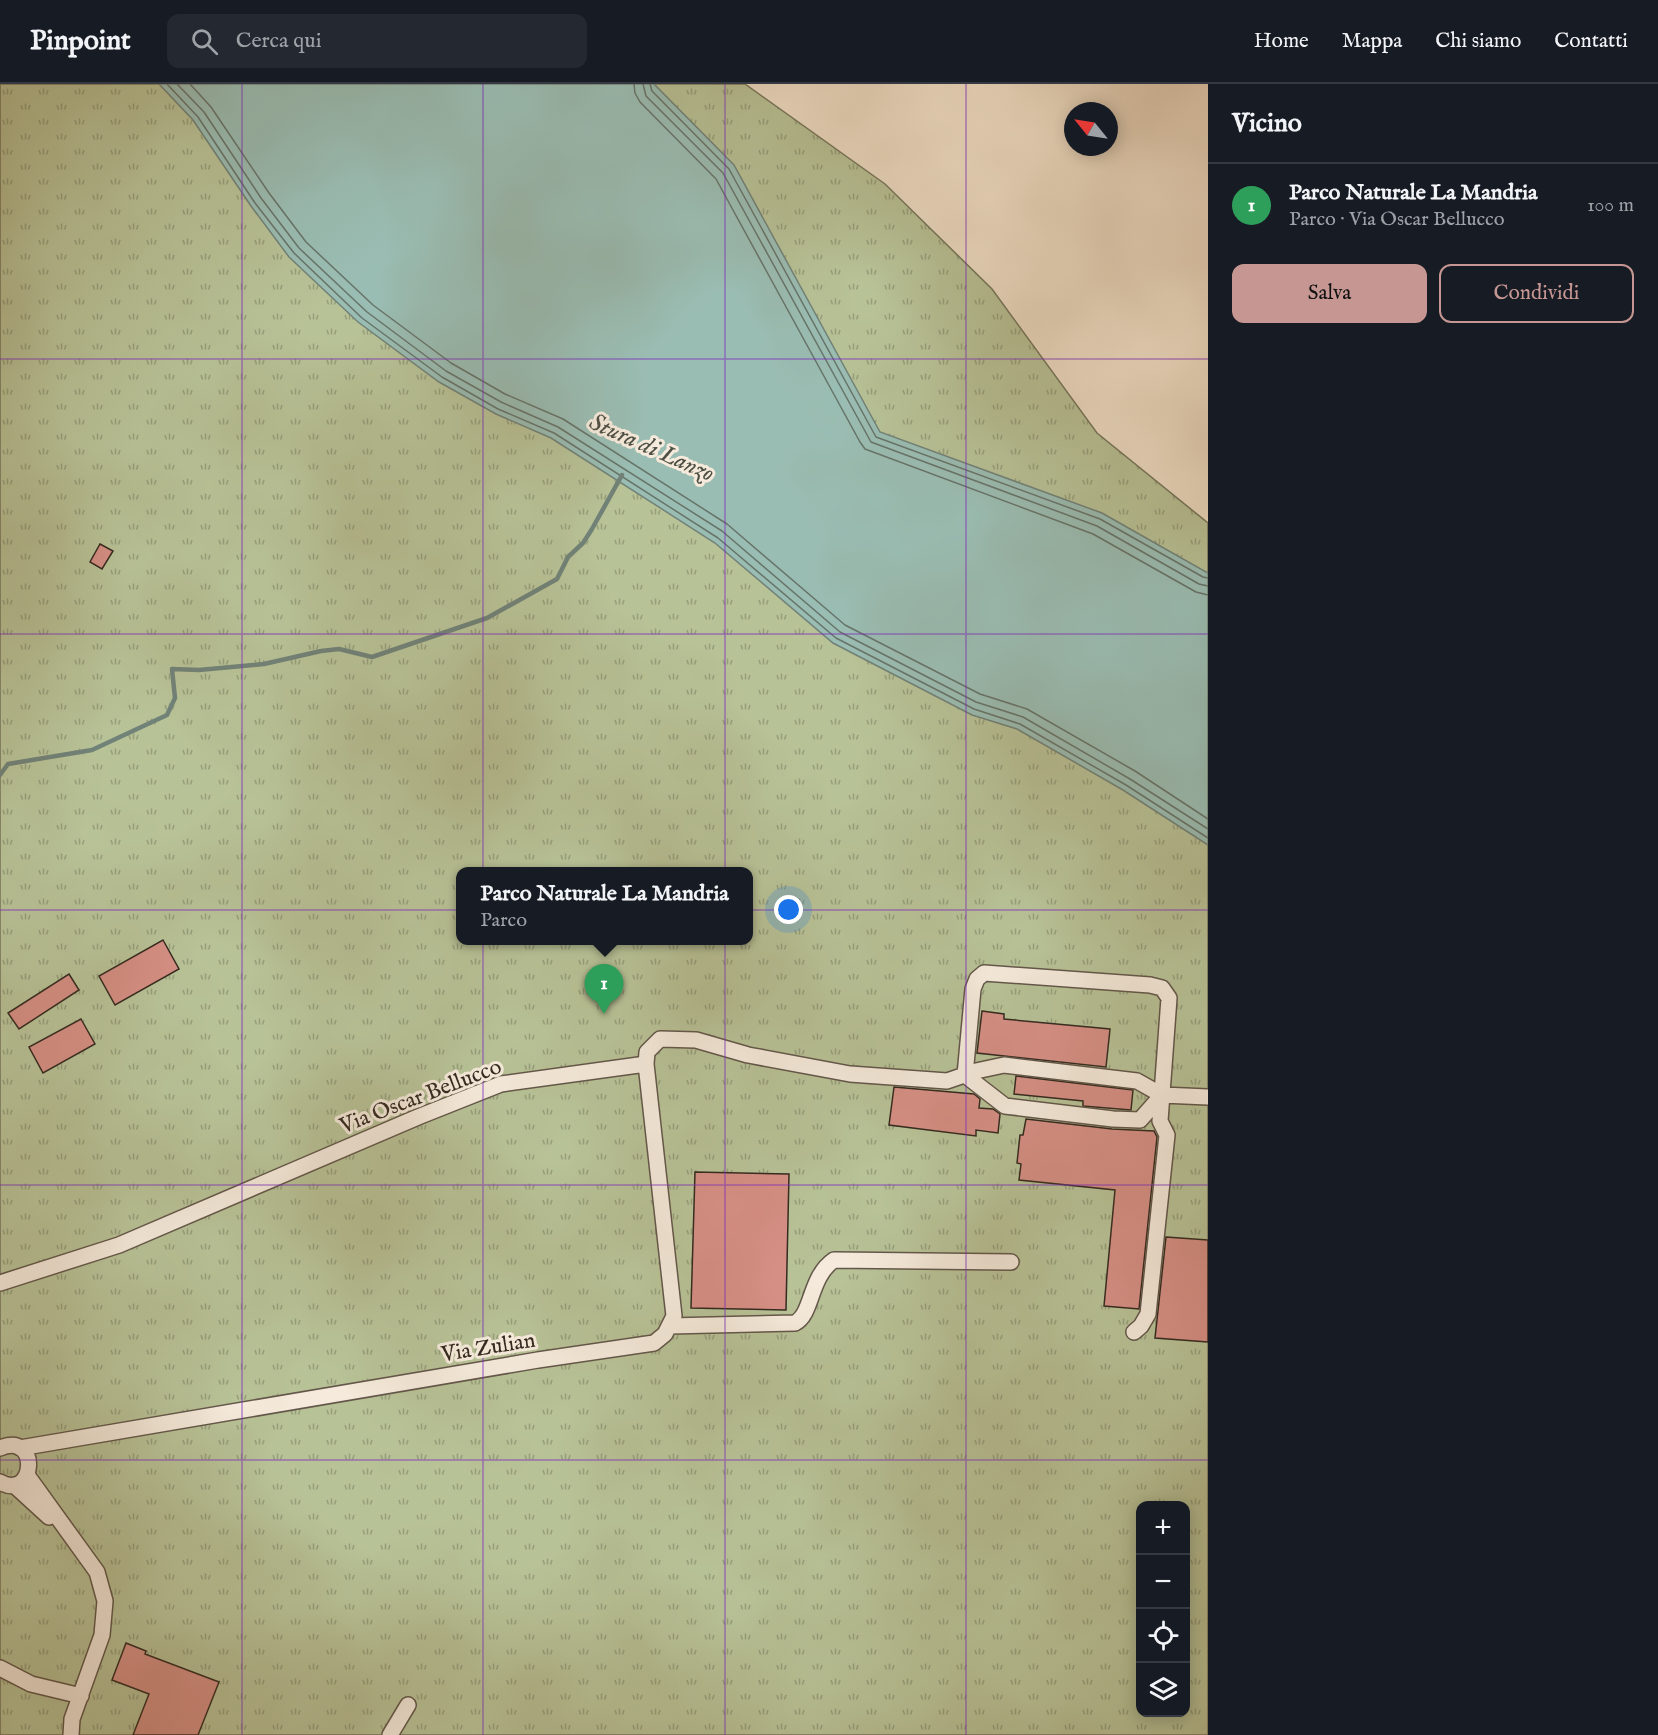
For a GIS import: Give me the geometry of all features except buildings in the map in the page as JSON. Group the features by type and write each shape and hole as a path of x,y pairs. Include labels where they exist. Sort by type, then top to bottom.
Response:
{"street":[{"path":"965,1075 973,989 977,979 984,973 1150,985 1162,988 1169,998 1160,1121 1167,1135 1148,1314 1142,1326 1134,1332"},
{"path":"1011,1262 834,1260 824,1267 811,1293 806,1312 795,1323 670,1326 674,1316 646,1064 647,1052 660,1039 696,1040 748,1055 850,1074 947,1081 1004,1065 1137,1080 1162,1095 1208,1097"},
{"name":"Via Oscar Bellucco","path":"0,1283 119,1245 418,1116 501,1084 646,1064"},
{"path":"965,1075 1005,1106 1113,1119 1140,1120 1162,1095"},
{"name":"Via Zulian","path":"0,1448 11,1445 20,1448 538,1360 654,1343 665,1334 670,1326"},
{"path":"7,1484 22,1481 46,1443"},
{"path":"20,1448 27,1455 28,1469 71,1538 97,1572 105,1601 102,1635 72,1719 71,1735"},
{"path":"7,1484 71,1538"},
{"path":"0,1668 31,1684 81,1696"},
{"path":"390,1735 408,1705"}],"green space":[{"path":"0,84 745,84 885,184 992,289 1097,433 1208,523 1208,1735 0,1735"}],"water":[{"name":"Stura di Lanzo","path":"159,84 654,84 734,165 880,432 1102,513 1208,573 1208,845 1123,790 1017,729 972,715 833,643 715,543 551,438 496,414 439,382 358,322 289,257 251,206 193,120"}],"waterway":[{"path":"0,775 8,764 92,750 167,715 175,698 172,669 199,670 264,664 339,649 372,657 487,618 557,579 568,557 583,543 592,529 622,475"}],"place":[{"name":"Parco Naturale La Mandria","path":"604,1014"}]}
